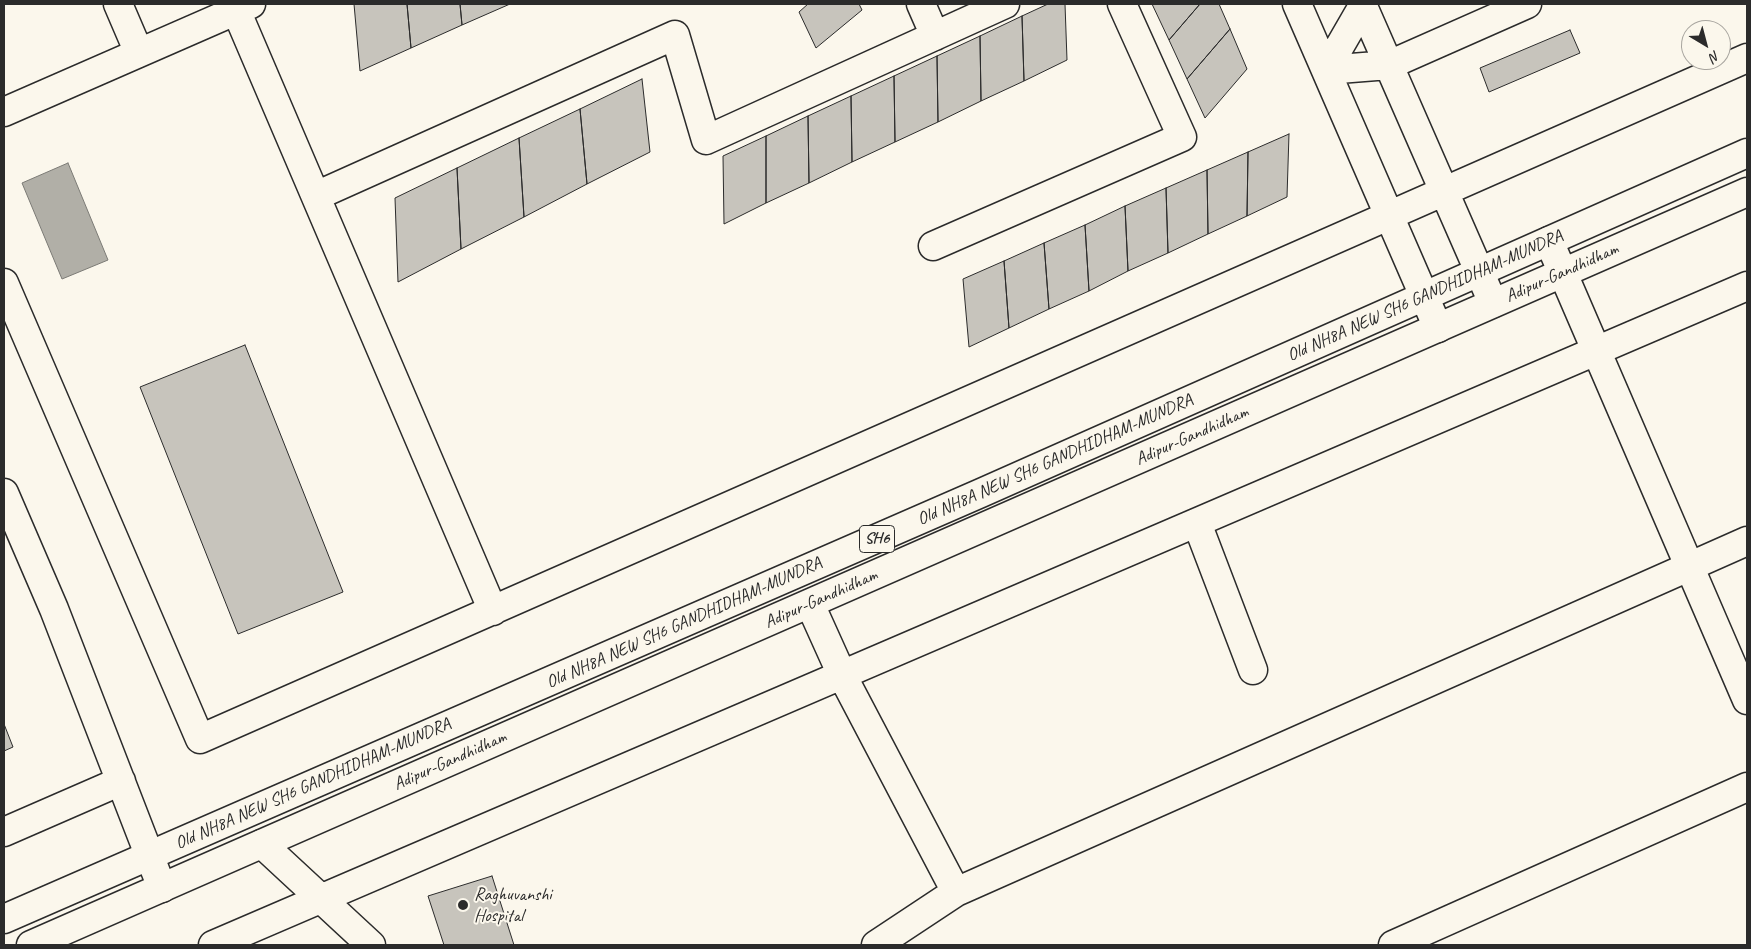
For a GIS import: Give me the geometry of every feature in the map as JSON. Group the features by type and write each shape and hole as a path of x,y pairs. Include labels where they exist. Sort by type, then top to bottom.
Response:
{"street":[{"path":"118,4 139,53"},
{"path":"921,4 935,36"},
{"path":"316,196 674,35 706,140 1005,4"},
{"path":"933,246 1182,137 1122,4"},
{"path":"1298,4 1438,328"},
{"path":"1326,70 1389,65 1527,4"},
{"path":"1326,70 1363,5"},
{"path":"1363,5 1493,303"},
{"path":"4,112 243,7 316,196 493,610"},
{"path":"4,283 200,739 1747,58"},
{"name":"Old NH8A NEW SH6 GANDHIDHAM-MUNDRA","path":"4,919 981,493 1747,153"},
{"name":"Adipur-Gandhidham","path":"31,945 1747,192"},
{"path":"1549,241 1747,700"},
{"path":"213,945 1747,286"},
{"path":"4,493 54,609 162,888"},
{"path":"1197,523 1253,670"},
{"path":"876,945 956,892 1747,541"},
{"path":"810,604 842,675 956,892"},
{"path":"4,832 121,781"},
{"path":"1393,945 1747,787"},
{"path":"262,844 371,945"}],"shaded area":[{"path":"68,163 108,260 62,279 22,183"}],"building":[{"path":"354,4 407,4 411,48 360,71"},
{"path":"407,4 460,4 462,25 411,48"},
{"path":"460,4 510,4 462,25"},
{"path":"808,4 859,4 862,10 816,48 799,12"},
{"path":"1048,4 1065,4 1067,60 1024,81 1022,16"},
{"path":"1152,4 1200,4 1169,40"},
{"path":"1200,4 1219,4 1230,29 1187,79 1169,40"},
{"path":"1022,16 1024,81 981,101 980,36"},
{"path":"1230,29 1247,69 1205,118 1187,79"},
{"path":"1570,30 1580,53 1489,92 1480,68"},
{"path":"980,36 981,101 938,122 937,56"},
{"path":"937,56 938,122 895,142 894,76"},
{"path":"894,76 895,142 852,162 851,96"},
{"path":"642,79 650,152 587,184 580,109"},
{"path":"851,96 852,162 809,183 808,116"},
{"path":"580,109 587,184 524,217 519,138"},
{"path":"808,116 809,183 766,203 766,136"},
{"path":"1289,134 1287,197 1247,216 1248,152"},
{"path":"766,136 766,203 724,224 723,156"},
{"path":"519,138 524,217 461,249 457,168"},
{"path":"1248,152 1247,216 1208,234 1207,170"},
{"path":"457,168 461,249 398,282 395,198"},
{"path":"1207,170 1208,234 1168,253 1166,188"},
{"path":"1166,188 1168,253 1128,271 1125,206"},
{"path":"1125,206 1128,271 1089,291 1085,225"},
{"path":"1085,225 1089,291 1049,309 1044,243"},
{"path":"1044,243 1049,309 1009,328 1004,261"},
{"path":"1004,261 1009,328 969,347 963,279"},
{"path":"245,345 343,592 238,634 140,387"},
{"path":"4,724 13,747 4,751"},
{"path":"492,876 514,945 444,945 428,896"}],"place":[{"name":"Raghuvanshi Hospital","path":"463,905"}]}
